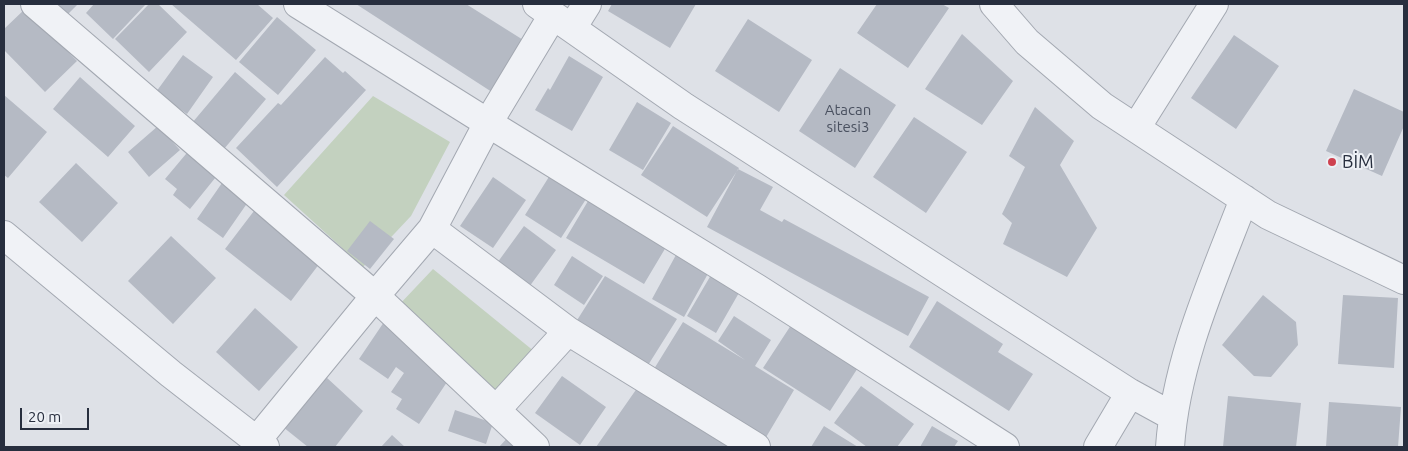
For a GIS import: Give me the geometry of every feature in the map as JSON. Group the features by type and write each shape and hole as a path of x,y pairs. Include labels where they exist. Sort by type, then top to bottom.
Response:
{"street":[{"path":"35,4 374,296 535,447"},
{"path":"298,4 758,289 1005,447"},
{"path":"4,235 171,374 261,444 374,296 432,229 488,123 554,16 587,4"},
{"path":"994,4 1027,42 1102,106 1268,215 1403,274"},
{"path":"1136,128 1214,4"},
{"path":"554,16 683,106 1130,393 1172,416"},
{"path":"1170,447 1172,416 1193,329 1244,199"},
{"path":"432,229 568,331 756,447"},
{"path":"496,410 568,331"},
{"path":"1098,447 1130,393"}],"green space":[{"path":"373,96 450,142 411,216 363,267 284,195"},
{"path":"433,269 535,352 493,397 398,306"}],"building":[{"path":"52,4 78,4 65,17"},
{"path":"94,4 146,4 113,39 86,13"},
{"path":"149,4 158,4 187,32 149,72 115,39"},
{"path":"171,4 257,4 273,18 236,60"},
{"path":"356,4 466,4 528,43 495,94"},
{"path":"612,4 696,4 670,48 608,11"},
{"path":"877,4 942,4 949,8 908,68 857,33"},
{"path":"26,8 77,61 45,92 4,50 4,29"},
{"path":"277,17 316,50 278,95 239,62"},
{"path":"748,19 812,60 779,112 715,71"},
{"path":"962,34 1013,81 982,125 925,89"},
{"path":"1234,35 1279,66 1236,129 1191,98"},
{"path":"183,55 213,77 187,114 156,92"},
{"path":"569,56 603,77 572,131 535,110 548,88 550,90"},
{"path":"325,57 343,73 345,71 366,90 277,187 236,148 278,103 281,105"},
{"path":"840,68 896,105 855,168 799,131"},
{"path":"235,72 266,99 224,149 192,123"},
{"path":"80,77 135,126 108,157 53,109"},
{"path":"1354,89 1404,112 1404,126 1382,176 1326,151"},
{"path":"4,95 47,132 8,178 4,175"},
{"path":"637,102 671,123 643,170 609,150"},
{"path":"1035,107 1074,141 1060,165 1097,228 1067,277 1003,244 1012,223 1002,214 1025,167 1009,156"},
{"path":"914,117 967,152 926,213 873,177"},
{"path":"158,126 180,150 149,177 128,152"},
{"path":"673,126 739,168 707,217 641,175"},
{"path":"191,148 220,172 190,209 173,195 177,189 165,179"},
{"path":"76,163 118,203 82,242 39,202"},
{"path":"738,169 773,187 760,210 782,222 784,219 929,297 908,336 707,227"},
{"path":"552,172 588,196 561,238 525,215"},
{"path":"493,177 526,200 493,248 460,226"},
{"path":"222,183 248,202 223,238 197,219"},
{"path":"591,196 669,242 644,284 566,238"},
{"path":"257,207 323,259 291,301 225,249"},
{"path":"370,221 394,239 370,269 347,251"},
{"path":"524,226 556,250 524,294 492,270"},
{"path":"171,236 216,278 173,324 128,281"},
{"path":"677,253 710,270 684,317 652,299"},
{"path":"572,256 603,276 584,305 554,285"},
{"path":"711,275 740,291 716,333 687,316"},
{"path":"605,276 677,319 645,370 574,325"},
{"path":"1263,295 1296,322 1298,345 1271,377 1254,376 1222,345"},
{"path":"1343,295 1398,298 1394,368 1338,364"},
{"path":"937,301 1003,344 998,352 1033,374 1009,411 909,347"},
{"path":"255,308 298,347 259,391 216,352"},
{"path":"734,316 771,340 755,366 794,390 765,439 654,369 683,322 745,360 718,341"},
{"path":"797,316 863,360 830,411 763,368"},
{"path":"384,322 453,373 419,424 396,409 402,399 391,392 404,373 396,367 388,379 359,359"},
{"path":"562,376 606,407 580,445 535,413"},
{"path":"326,377 363,411 335,447 308,447 283,427"},
{"path":"640,384 739,447 596,447"},
{"path":"861,386 914,424 897,447 867,447 834,423"},
{"path":"1228,396 1301,403 1296,447 1223,447"},
{"path":"1329,402 1401,407 1398,447 1326,447"},
{"path":"455,410 493,423 486,444 448,431"},
{"path":"824,426 858,447 811,447"},
{"path":"932,426 958,441 954,447 920,447"},
{"path":"392,435 405,447 381,447"},
{"path":"510,435 523,447 499,447"}],"place":[{"name":"BİM","path":"1332,162"}]}
